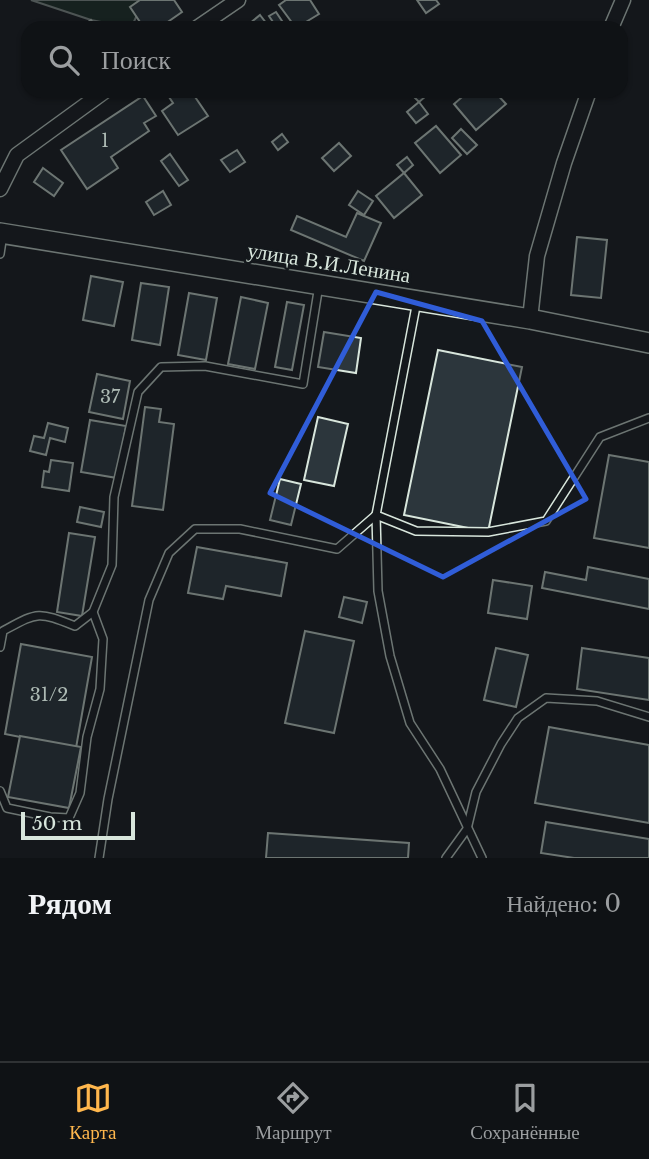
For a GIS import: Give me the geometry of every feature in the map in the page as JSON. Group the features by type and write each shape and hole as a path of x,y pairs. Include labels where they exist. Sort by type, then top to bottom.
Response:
{"main road":[{"name":"улица В.И.Ленина","path":"2,232 530,319 649,343"}],"street":[{"path":"207,21 238,0"},
{"path":"614,21 623,0"},
{"path":"0,189 17,155 95,98"},
{"path":"530,319 537,256 587,98"}],"lane":[{"path":"0,254 2,232"},
{"path":"0,647 3,631 34,614 53,617 75,626 93,612 112,565 114,497 138,392 161,367 205,366 303,384 319,284"},
{"path":"417,301 376,515 378,591 390,656 410,723 440,769 482,858"},
{"path":"376,515 416,531 488,532 546,521 600,437 649,418"},
{"path":"99,858 108,799 149,600 169,553 195,528 240,528 337,549 376,515"},
{"path":"0,791 7,807 50,817 69,818 80,793 87,737 100,689 103,639 93,612"},
{"path":"446,858 467,829 476,792 501,744 518,718 546,698 597,701 649,716"}],"highlighted area":[{"path":"376,292 482,321 586,499 443,577 270,493"}],"green space":[{"path":"31,0 144,0 134,21 91,20"}],"building":[{"path":"140,0 174,0 182,12 169,21 139,21 130,7"},
{"path":"286,0 310,0 319,14 308,21 291,21 279,5"},
{"path":"417,0 436,0 439,4 426,13"},
{"path":"276,12 282,21 272,21 269,16"},
{"path":"260,15 265,21 253,21"},
{"path":"140,98 144,98 156,116 144,123 149,131 111,157 118,168 87,189 61,150"},
{"path":"170,98 196,98 208,116 178,135 162,111 173,103"},
{"path":"461,98 500,98 506,104 476,130 454,104"},
{"path":"419,102 428,114 416,123 407,112"},
{"path":"436,126 461,155 440,173 415,143"},
{"path":"461,129 477,145 467,154 452,138"},
{"path":"282,134 288,142 278,150 272,142"},
{"path":"339,143 351,156 334,171 322,158"},
{"path":"237,150 245,162 230,172 221,160"},
{"path":"170,154 188,180 179,186 161,161"},
{"path":"407,157 413,165 404,173 397,165"},
{"path":"43,168 63,183 54,196 34,182"},
{"path":"404,173 422,195 394,218 376,196"},
{"path":"163,191 171,205 154,215 146,202"},
{"path":"358,191 373,201 364,215 349,205"},
{"path":"357,213 381,223 364,261 291,230 297,216 346,237"},
{"path":"577,237 607,240 601,298 571,295"},
{"path":"91,276 123,282 114,326 83,320"},
{"path":"141,283 169,287 160,345 132,340"},
{"path":"189,293 217,298 206,360 178,355"},
{"path":"241,297 268,303 255,369 228,364"},
{"path":"287,302 304,305 292,370 275,367"},
{"path":"324,332 361,338 356,373 318,367"},
{"path":"438,350 522,367 488,532 404,515"},
{"path":"97,374 130,381 123,419 89,412"},
{"path":"145,407 161,409 159,422 174,424 163,510 132,506"},
{"path":"318,417 348,424 334,486 304,480"},
{"path":"90,420 126,426 117,478 81,472"},
{"path":"48,423 68,428 65,442 50,438 46,455 30,451 34,436 44,438"},
{"path":"609,455 649,462 649,548 594,538"},
{"path":"51,460 73,463 69,491 42,487 44,471 49,472"},
{"path":"280,479 301,484 291,525 270,520"},
{"path":"80,507 104,512 101,527 77,522"},
{"path":"69,533 95,537 82,616 57,612"},
{"path":"197,547 287,563 281,596 226,586 223,599 188,593"},
{"path":"588,567 649,579 649,609 542,588 545,572 586,580"},
{"path":"493,580 532,586 527,619 488,613"},
{"path":"344,597 367,602 362,623 339,617"},
{"path":"305,631 354,641 334,733 285,723"},
{"path":"21,644 92,657 76,748 5,734"},
{"path":"496,648 528,655 516,707 484,700"},
{"path":"582,648 649,658 649,700 577,689"},
{"path":"549,727 649,745 649,823 535,803"},
{"path":"20,736 81,747 69,808 8,797"},
{"path":"546,822 649,839 649,858 574,858 541,853"},
{"path":"268,833 409,843 408,858 266,858"}]}
